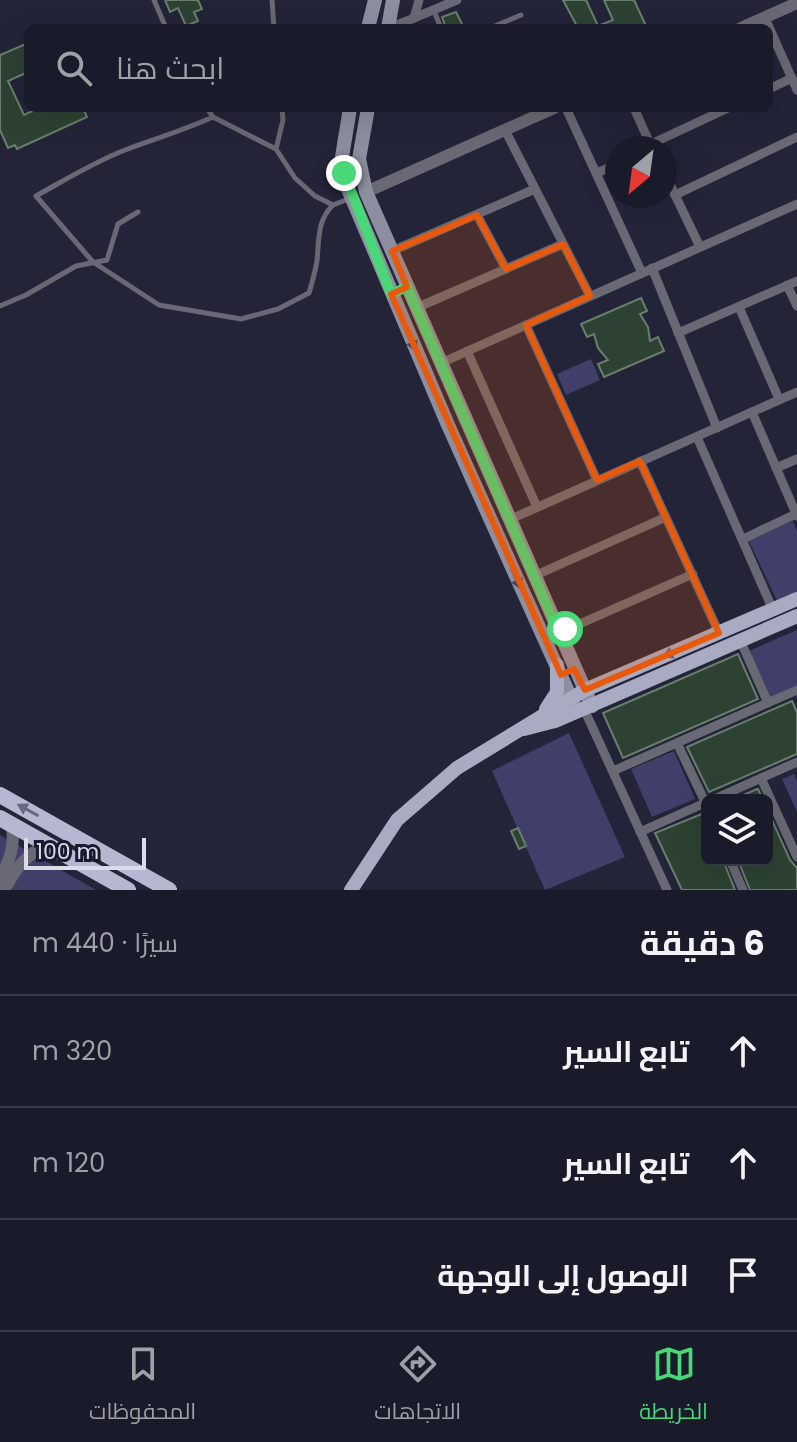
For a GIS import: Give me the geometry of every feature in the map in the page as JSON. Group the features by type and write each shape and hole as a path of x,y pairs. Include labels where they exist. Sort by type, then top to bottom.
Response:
{"highway":[{"path":"0,795 169,890"},
{"path":"6,821 128,890"}],"main road":[{"path":"369,24 375,0"},
{"path":"390,24 393,0"},
{"path":"349,112 342,157 345,178 359,195 392,251 559,633 564,670 557,692 543,713"},
{"path":"367,112 360,151 359,195 391,294 584,709"},
{"path":"391,294 407,287"},
{"path":"351,890 392,827 418,799 457,768 578,693 797,599"},
{"path":"520,730 546,724 584,709 797,617"}],"street":[{"path":"414,18 419,0"},
{"path":"399,24 457,0"},
{"path":"751,24 797,3"},
{"path":"765,18 768,24"},
{"path":"773,36 797,90"},
{"path":"773,87 792,78"},
{"path":"359,195 545,112"},
{"path":"568,112 678,333 717,428"},
{"path":"636,112 647,136"},
{"path":"672,136 720,112"},
{"path":"505,130 590,296"},
{"path":"677,194 797,137"},
{"path":"596,173 605,170"},
{"path":"392,251 535,189"},
{"path":"677,199 700,247"},
{"path":"441,363 797,204"},
{"path":"477,215 506,269"},
{"path":"416,308 563,244"},
{"path":"678,333 792,283 797,306"},
{"path":"739,307 779,399"},
{"path":"526,325 597,480"},
{"path":"467,351 537,507"},
{"path":"511,519 797,392"},
{"path":"743,539 796,515 752,412"},
{"path":"697,437 773,610"},
{"path":"776,468 797,459"},
{"path":"640,461 719,633"},
{"path":"534,576 666,517"},
{"path":"559,633 693,574"},
{"path":"741,642 768,703"},
{"path":"613,771 796,692"},
{"path":"584,709 667,890"},
{"path":"677,743 703,794"},
{"path":"727,794 797,762"},
{"path":"761,778 797,857"},
{"path":"640,832 701,806"},
{"path":"4,890 14,835 6,821"},
{"path":"6,874 37,849 49,845"},
{"path":"733,866 743,890"}],"lane":[{"path":"154,0 164,24"},
{"path":"272,0 274,24"},
{"path":"434,10 439,24"},
{"path":"500,24 521,15"},
{"path":"273,20 277,24"},
{"path":"210,112 213,117 276,149 295,178 315,196 333,205"},
{"path":"276,149 282,112"},
{"path":"213,117 125,150 36,196 93,262 159,305 241,319 278,309 309,293 325,213 333,205 359,195"},
{"path":"0,306 76,266 107,260 118,224 138,212"}],"highlighted area":[{"path":"477,215 506,269 563,244 590,296 526,325 597,480 640,461 719,633 585,690 574,669 561,675 391,294 407,287 392,251"}],"shaded area":[{"path":"591,359 600,380 566,395 557,374"},
{"path":"793,521 797,531 797,592 777,601 749,541"},
{"path":"797,630 797,686 770,698 749,651"},
{"path":"569,733 625,857 545,890 492,771"},
{"path":"674,751 695,799 652,817 631,769"},
{"path":"794,774 797,781 797,812 782,779"},
{"path":"0,835 96,890 0,890"}],"building":[{"path":"165,0 198,0 202,9 194,12 198,21 191,24 185,24 178,8 170,12"},
{"path":"563,0 586,0 597,24 576,24"},
{"path":"604,0 634,0 645,24 603,24 613,20"},
{"path":"456,12 462,24 445,24 442,17"},
{"path":"24,45 24,74 8,81 24,115 30,112 85,112 87,117 17,149 15,145 8,148 0,130 0,55"},
{"path":"641,298 647,311 640,314 648,327 650,341 658,337 664,351 604,377 598,364 608,360 598,348 594,334 587,337 581,324"},
{"path":"738,654 758,699 623,758 603,713"},
{"path":"792,701 797,712 797,754 709,792 687,747"},
{"path":"701,814 701,866 725,866 735,890 682,890 655,833"},
{"path":"773,822 790,860 797,868 797,890 750,890 740,866 773,866"},
{"path":"518,828 526,846 519,849 511,831"}],"route":[{"path":"344,173 391,294 407,287 559,633 565,629"}]}
